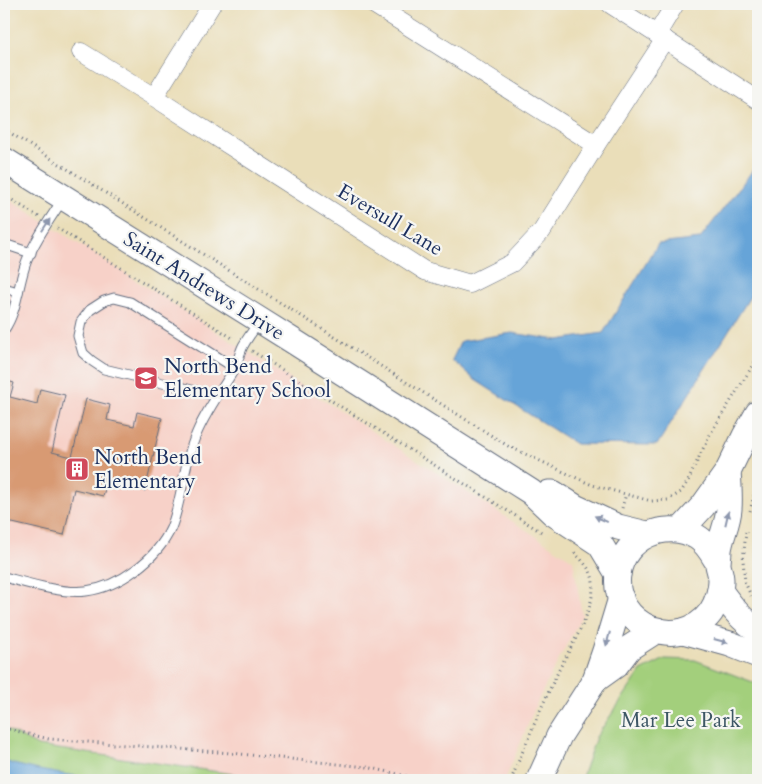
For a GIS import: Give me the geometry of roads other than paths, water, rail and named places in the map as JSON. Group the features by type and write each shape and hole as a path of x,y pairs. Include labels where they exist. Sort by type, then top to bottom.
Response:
{"street":[{"path":"154,97 212,4"},
{"path":"373,4 596,145"},
{"path":"610,4 758,100"},
{"name":"Eversull Lane","path":"81,52 426,272 470,284 512,263 542,231 661,36 675,4"},
{"name":"Saint Andrews Drive","path":"4,160 531,492 553,513 600,544 618,574"},
{"path":"681,530 703,506 728,471 758,412"},
{"path":"718,563 710,548 697,537 681,530 664,530 647,534 633,544 623,557 618,574 618,591 624,606 635,620 650,629 666,633 683,631 699,624 711,612 720,591 721,580 718,563 720,540 726,526 729,510 728,471"},
{"name":"Saint Andrews Drive","path":"531,492 553,493 575,507 618,527 647,534"},
{"path":"720,591 734,610 758,630"},
{"path":"538,780 559,736 594,680 621,598"},
{"path":"594,680 616,665 629,648 657,630"},
{"path":"683,631 730,644 758,655"}],"lane":[{"path":"4,330 12,312 31,253 40,235 64,198"},
{"path":"4,244 31,253"},
{"path":"4,288 18,292"},
{"path":"217,396 104,369 83,353 78,336 82,322 90,310 104,301 114,298 130,302 235,368"},
{"path":"4,577 62,590 86,591 107,586 146,562 160,547 171,528 193,440 205,416 235,368 244,346 260,320"}],"water":[{"path":"756,166 758,167 758,284 657,445 576,444 475,380 452,360 461,341 512,333 558,340 603,333 658,244 700,239"},
{"path":"4,761 43,771 110,780 4,780"}],"place":[{"name":"North Bend Elementary School","path":"146,378"},
{"name":"North Bend Elementary","path":"77,469"}],"park label":[{"name":"Mar Lee Park","path":"681,720"}]}
